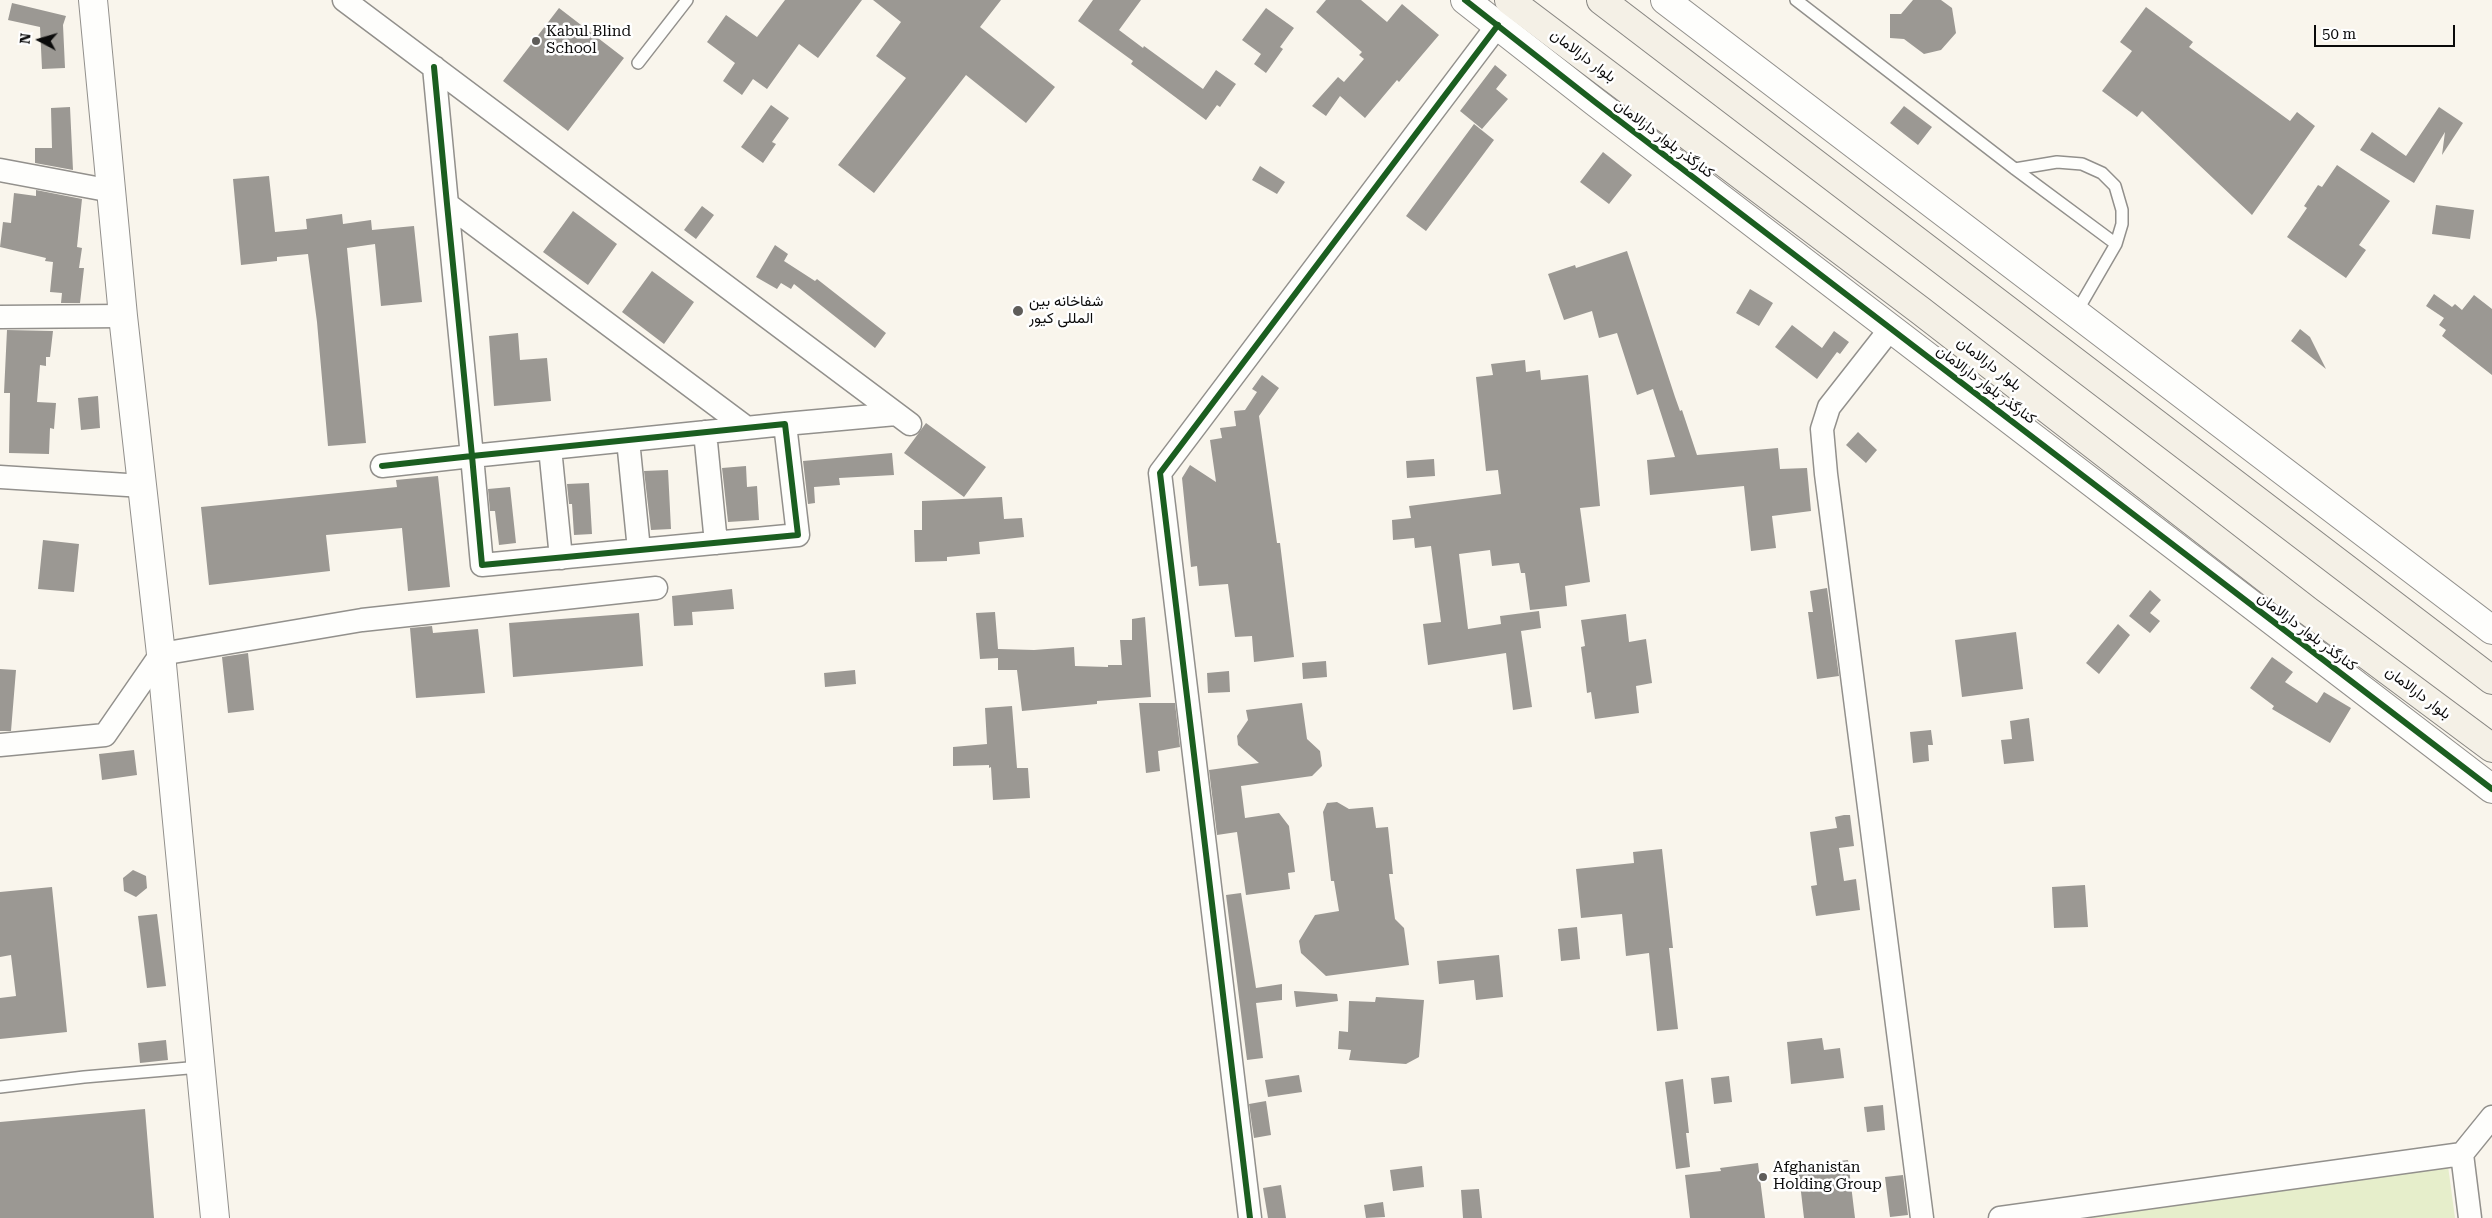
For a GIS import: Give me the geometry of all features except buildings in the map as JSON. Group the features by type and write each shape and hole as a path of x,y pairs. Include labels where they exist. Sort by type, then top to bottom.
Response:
{"main road":[{"path":"1601,0 2492,680"},
{"name":"بلوار دارالامان","path":"1514,2 1921,311 2308,611 2492,748"}],"street":[{"path":"93,0 123,316 161,654 215,1218"},
{"path":"344,0 903,419 785,424 382,466"},
{"name":"کنارگذر بلوار دارالامان","path":"1465,0 2492,789"},
{"path":"1665,0 2492,630"},
{"path":"1250,1218 1160,473 1498,25"},
{"path":"434,67 482,565 798,535 785,424"},
{"path":"0,170 112,191"},
{"path":"447,204 747,428"},
{"path":"0,316 123,316"},
{"path":"1891,328 1829,407 1822,429 1828,494 1922,1218"},
{"path":"705,432 716,543"},
{"path":"628,440 638,550"},
{"path":"550,448 561,558"},
{"path":"0,477 143,486"},
{"path":"0,744 104,735 161,654 362,620 656,588"},
{"path":"2000,1218 2462,1154 2492,1116"},
{"path":"2462,1154 2470,1218"}],"lane":[{"path":"638,63 687,0"},
{"path":"1796,0 2015,169 2116,244"},
{"path":"2015,169 2057,162 2082,164 2102,173 2115,186 2122,210 2122,224 2116,244 2076,314"},
{"path":"0,1087 84,1077 200,1067"}],"green space":[{"path":"2448,1166 2455,1218 2016,1218"}],"cycle path":[{"path":"1465,0 1595,102 2492,789"},
{"path":"1250,1218 1160,473 1498,25"},
{"path":"382,466 472,456 785,424 798,535 482,565 472,456 434,67"}],"place":[{"name":"Kabul Blind School","path":"536,41"},
{"name":"شفاخانه بین المللی کیور","path":"1018,311"},
{"name":"Afghanistan Holding Group","path":"1763,1177"}]}
